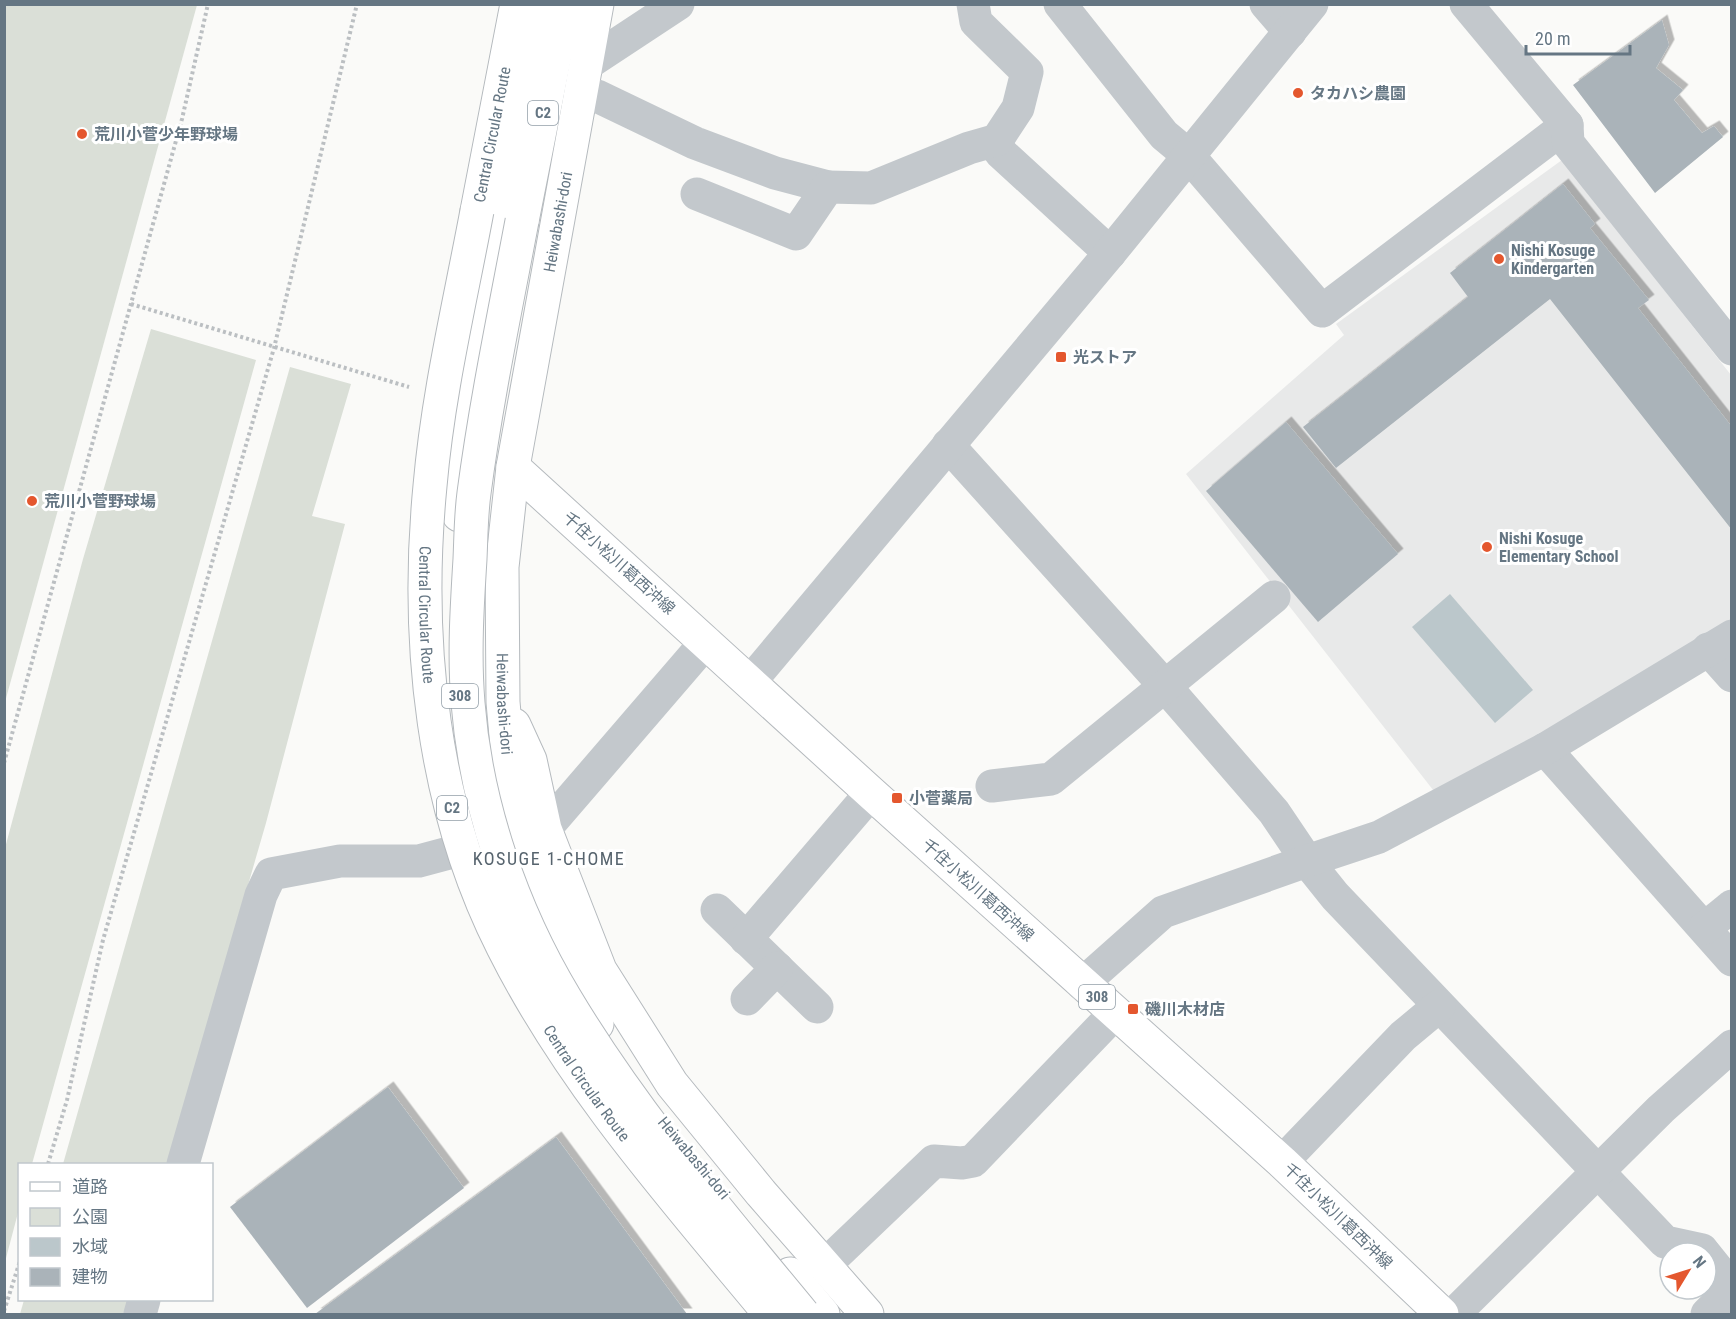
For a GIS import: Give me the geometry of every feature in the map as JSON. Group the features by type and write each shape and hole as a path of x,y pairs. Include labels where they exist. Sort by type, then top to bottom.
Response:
{"main road":[{"name":"Central Circular Route","path":"517,4 442,399 430,485 424,586 427,653 441,760 457,827 479,895 502,947 535,1005 582,1078 634,1149 770,1314"},
{"name":"308","path":"541,4 461,446 455,646 478,846 515,985 551,1048 621,1155 749,1314"},
{"name":"Central Circular Route","path":"565,4 486,412 474,496 465,650 468,705 476,758 488,816 509,883 532,936 563,995 607,1066 657,1134 803,1314"},
{"name":"Heiwabashi-dori","path":"597,4 513,466 502,567 503,702 530,760 531,830 545,917 589,1012 648,1102 823,1314"},
{"name":"千住小松川葛西沖線","path":"513,466 871,793 1281,1162 1442,1314"},
{"path":"531,830 600,970 672,1084 761,1193 867,1314"},
{"path":"731,1226 808,1314"}],"street":[{"path":"587,64 678,4"},
{"path":"597,96 695,143 775,173 828,187 871,188 969,148 997,140 1018,108 1027,72 976,22 973,4"},
{"path":"1060,4 1164,135 1188,155 1322,311 1567,125"},
{"path":"1266,4 1290,32"},
{"path":"750,682 1110,253 1312,4"},
{"path":"1466,4 1567,125 1568,142 1731,349"},
{"path":"997,140 1000,152 1110,253"},
{"path":"697,194 796,234 828,187"},
{"path":"948,445 1165,686 1274,812 1307,861 1335,896 1664,1241"},
{"path":"992,786 1051,779 1274,597"},
{"path":"183,1163 261,895 271,874 340,861 419,861 531,830 706,642"},
{"path":"1082,984 1163,912 1379,837 1545,749 1720,643 1731,676"},
{"path":"1545,749 1731,960"},
{"path":"746,939 871,793"},
{"path":"1705,928 1731,906"},
{"path":"717,910 818,1007"},
{"path":"747,999 777,968"},
{"path":"1281,1162 1403,1036 1439,1006"},
{"path":"825,1265 934,1161 962,1163 973,1161 1115,1013"},
{"path":"1454,1314 1661,1109 1731,1046"},
{"path":"1707,1314 1722,1299 1718,1272"}],"path":[{"path":"4,763 182,119 207,4"},
{"path":"48,1163 67,1100 103,940 274,348 357,4"},
{"path":"131,304 410,387"},
{"path":"4,1311 18,1267"}],"shaded area":[{"name":"Nishi Kosuge Elementary School","path":"1562,160 1731,375 1731,620 1437,795 1186,474 1344,335 1336,324"}],"green space":[{"name":"荒川小菅少年野球場","path":"4,5 197,5 5,702 4,702"},
{"path":"151,329 256,360 32,1163 18,1163 18,1213 5,1262 5,848 83,559"},
{"path":"290,367 351,384 312,516 345,524 266,823 167,1163 63,1163"},
{"path":"24,1301 128,1301 124,1314 20,1314"}],"water":[{"path":"1450,594 1533,690 1495,723 1412,627"}],"building":[{"path":"1662,20 1669,45 1656,68 1683,90 1674,100 1702,133 1714,126 1723,137 1655,193 1573,85"},
{"path":"1563,184 1595,224 1590,228 1649,300 1638,308 1732,427 1732,530 1550,299 1336,468 1303,427 1468,297 1450,273"},
{"path":"1286,422 1398,554 1318,622 1206,491"},
{"path":"388,1087 464,1188 307,1308 230,1207"},
{"path":"556,1137 687,1314 315,1314"}],"place":[{"name":"タカハシ農園","path":"1298,93"},
{"name":"荒川小菅少年野球場","path":"82,134"},
{"name":"Nishi Kosuge Kindergarten","path":"1499,259"},
{"name":"光ストア","path":"1061,357"},
{"name":"荒川小菅野球場","path":"32,501"},
{"name":"Nishi Kosuge Elementary School","path":"1487,547"},
{"name":"小菅薬局","path":"897,798"},
{"name":"磯川木材店","path":"1133,1009"}],"district":[{"name":"KOSUGE 1-CHOME","path":"549,858"}]}
